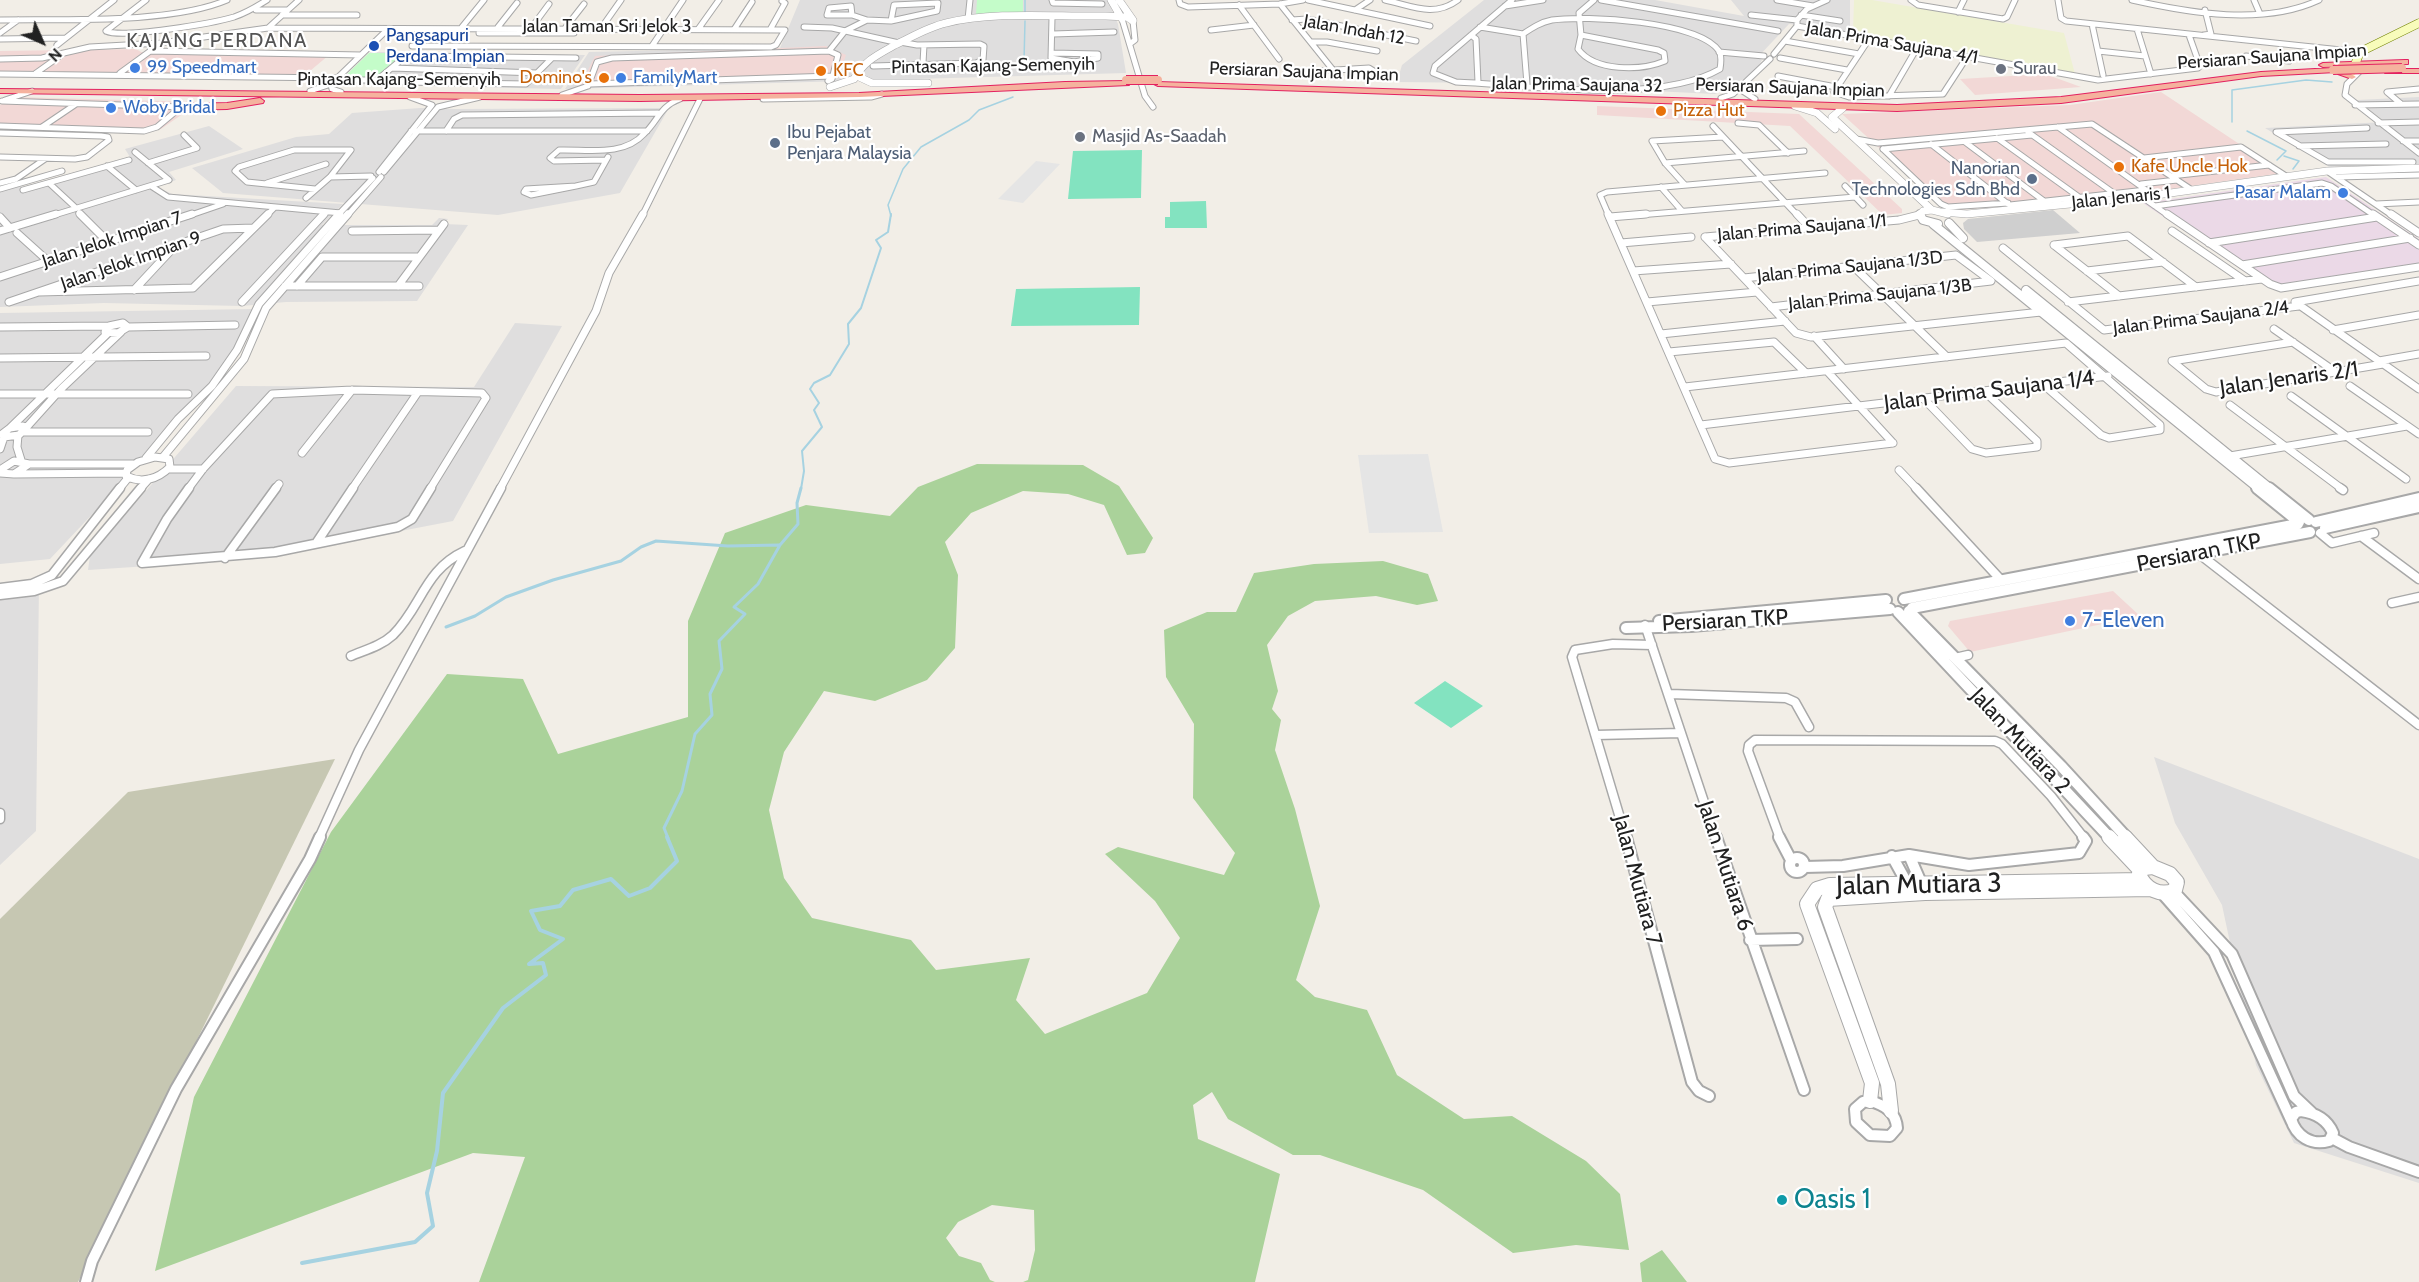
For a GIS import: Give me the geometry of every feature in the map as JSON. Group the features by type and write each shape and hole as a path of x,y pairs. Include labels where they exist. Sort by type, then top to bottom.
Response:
{"highway":[{"path":"2337,68 2360,56 2419,66"},
{"path":"2270,70 2337,68 2354,74 2419,66"},
{"name":"Persiaran Saujana Impian","path":"1158,82 1472,88 1838,103 1989,101 2061,96 2270,70 2419,66"},
{"name":"Persiaran Saujana Impian","path":"1158,82 1843,108 1964,106 2061,100 2261,74 2337,68"},
{"name":"Pintasan Kajang-Semenyih","path":"0,86 410,98 640,98 859,95 1126,82"},
{"name":"Pintasan Kajang-Semenyih","path":"0,91 596,95 829,84 848,86 1158,82"},
{"path":"894,93 886,89 964,83"},
{"path":"848,86 870,90 859,95"},
{"path":"181,107 226,106 307,94"}],"main road":[{"path":"2354,74 2360,56 2419,23"}],"street":[{"path":"57,45 114,0"},
{"path":"146,0 106,31 110,33 192,27 256,10 287,10"},
{"path":"0,20 92,18 208,8 227,0"},
{"path":"256,10 267,0"},
{"path":"268,28 299,0"},
{"path":"462,27 484,0"},
{"path":"602,27 621,0"},
{"path":"652,46 683,0"},
{"path":"699,28 718,0"},
{"path":"968,19 970,0"},
{"path":"1053,0 1053,3 1062,5 1102,4"},
{"path":"1111,0 1125,17 1127,41 1131,44 1145,96 1153,107"},
{"path":"1119,0 1135,40 1131,44"},
{"path":"1179,0 1180,4 1188,7 1280,4 1303,0"},
{"path":"1308,0 1430,26"},
{"path":"1355,10 1370,0"},
{"path":"1385,0 1437,11 1446,9 1458,0"},
{"path":"1408,5 1414,0"},
{"path":"1478,82 1476,39 1471,35 1512,0"},
{"path":"1504,6 1544,0"},
{"path":"1581,35 1658,50 1666,57 1661,63 1641,67 1601,64 1589,60 1578,52 1582,9 1594,0"},
{"path":"1601,0 1779,31"},
{"path":"1777,0 1813,6"},
{"path":"1777,56 1801,15 1827,0"},
{"path":"1958,12 1964,0"},
{"path":"1910,1 1998,19 2006,18 2015,0"},
{"path":"2058,0 2061,20 2360,56"},
{"path":"2132,0 2206,10 2260,14 2296,10 2319,0"},
{"path":"2254,0 2260,14"},
{"path":"2105,21 2210,34 2204,1"},
{"path":"735,28 752,2"},
{"path":"771,28 785,3 782,2"},
{"path":"498,27 517,3"},
{"path":"852,15 851,6 847,5 829,8 827,15 852,15 867,20 891,23 936,11 938,3 894,5 891,23"},
{"path":"532,27 549,4"},
{"path":"566,27 584,4"},
{"path":"1280,4 1333,70"},
{"path":"1239,5 1279,59"},
{"path":"282,15 357,15"},
{"name":"Jalan Prima Saujana 4/1","path":"1751,15 2102,81 2200,66 2189,35"},
{"path":"1801,15 1840,21"},
{"path":"596,95 588,90 597,62 612,58 829,51 838,55 829,84 847,83 857,76 862,65 899,43 923,31 968,19 1125,17"},
{"path":"1108,18 1125,17"},
{"path":"1480,27 1523,34 1542,22 1580,17 1688,27 1719,52 1767,58 1777,56 1847,70"},
{"path":"1688,27 1697,17"},
{"path":"1052,18 1051,58 1058,61 1091,61 1098,58 1098,54 1052,53"},
{"name":"Jalan Indah 12","path":"1292,20 1307,19 1416,41"},
{"path":"0,33 18,20"},
{"path":"829,51 844,31 867,20"},
{"path":"2092,24 2103,75"},
{"path":"1211,30 1254,25"},
{"name":"Jalan Taman Sri Jelok 3","path":"0,59 42,58 105,46 161,43 268,28 602,27 781,28 785,30 783,33 433,33"},
{"path":"804,27 844,31 899,43 980,44 984,46 983,60 976,63 873,66"},
{"path":"307,94 335,80 388,29"},
{"path":"2137,29 2151,74"},
{"path":"1053,34 1114,32"},
{"path":"514,46 526,33"},
{"path":"412,45 776,45 783,33"},
{"path":"1523,34 1527,84"},
{"name":"Jalan Prima Saujana 32","path":"1471,35 1432,69 1433,73 1445,79 1478,82 1657,89 1677,86 1716,74 1721,65 1719,52"},
{"path":"0,39 66,38"},
{"path":"1869,39 1834,93 1842,96 1945,93 1966,57"},
{"path":"2240,40 2247,59 2289,61"},
{"path":"1785,41 1858,54"},
{"path":"1311,42 1327,42 1377,51"},
{"path":"120,74 161,43"},
{"path":"923,63 924,45"},
{"path":"1889,96 1917,48"},
{"path":"150,51 361,55"},
{"path":"2098,51 2145,56"},
{"path":"35,74 65,53"},
{"path":"0,74 120,74 377,80 401,60 412,56 576,58"},
{"path":"484,69 496,57"},
{"path":"404,82 526,84 552,58"},
{"path":"1721,98 1731,95 1756,75 1767,58"},
{"path":"392,68 484,69 486,72 537,73"},
{"path":"1319,71 1369,68 1377,73"},
{"path":"2354,74 2344,92 2355,105 2419,153"},
{"path":"562,95 589,85 832,76"},
{"path":"857,76 872,83 928,84"},
{"path":"1778,76 1836,87"},
{"path":"335,80 332,89 340,92"},
{"path":"1738,88 1742,93 1755,99"},
{"path":"2401,104 2387,92 2419,89"},
{"path":"1,100 12,91"},
{"path":"1,100 33,91"},
{"path":"640,98 652,100 848,98 882,94"},
{"path":"147,458 178,419 212,386 237,350 256,308 339,213 420,131 442,105 480,97"},
{"path":"163,457 226,384 244,359 266,308 348,214 432,105 427,100 410,98"},
{"path":"446,131 456,116 462,114 660,110 680,99"},
{"path":"86,1282 92,1261 176,1089 310,859 359,750 596,311 609,273 645,211 700,99"},
{"path":"1,100 181,107"},
{"path":"652,100 660,110"},
{"path":"42,127 77,103"},
{"path":"2355,105 2419,104"},
{"path":"1795,106 1820,115 1931,223 2282,510 2289,518 2280,528"},
{"path":"0,126 144,131 156,127 181,107"},
{"path":"1843,108 1832,117 1932,210"},
{"path":"606,160 554,161 550,158 559,150 615,150 635,142 647,131 660,110"},
{"path":"2378,123 2419,122"},
{"path":"1738,123 1759,125 1788,153"},
{"path":"1713,126 1810,228"},
{"path":"1856,138 1878,144 2058,127 2097,126 2192,190"},
{"path":"2097,126 2032,135 1883,149 1941,204 1948,207 2011,206 2115,193 2174,178 2269,165"},
{"path":"2058,127 2143,186"},
{"path":"2367,128 2276,130 2298,146 2328,162 2416,165"},
{"path":"2025,130 2123,199"},
{"path":"411,131 647,131"},
{"path":"0,133 108,137 109,140 87,157 75,159 0,156"},
{"path":"1991,133 2079,197"},
{"path":"148,163 198,148 184,135"},
{"path":"1958,136 2044,201"},
{"path":"1685,185 1665,163 1652,141 1723,137"},
{"path":"1925,139 2011,206"},
{"path":"2403,141 2419,141"},
{"path":"1868,150 1878,144"},
{"path":"2298,146 2386,144"},
{"path":"2144,158 2236,147 2286,176"},
{"path":"306,198 332,175 351,150 294,150 239,167 235,171 247,182 315,189"},
{"path":"577,186 536,186 524,192 531,195 577,186 594,182 606,160 615,150"},
{"path":"1665,163 1804,151"},
{"path":"0,231 77,211 169,180 135,152"},
{"path":"0,183 16,179 45,159"},
{"path":"23,190 129,159"},
{"path":"2382,163 2391,169"},
{"path":"264,184 326,164"},
{"name":"Jalan Jenaris 1","path":"1967,214 2011,206 2142,197 2327,171 2391,169 2416,165"},
{"path":"107,166 136,190"},
{"path":"0,189 63,171"},
{"path":"2327,171 2419,233"},
{"path":"1825,173 1607,192 1600,195 1716,459 1729,463 1893,443 1827,371"},
{"path":"332,175 377,175"},
{"path":"2336,177 2419,175"},
{"path":"1897,177 1913,177"},
{"path":"49,183 108,242"},
{"path":"2155,206 2322,183 2331,186 2419,245"},
{"path":"150,186 168,197 348,214"},
{"path":"1845,186 1863,205"},
{"path":"1661,187 1682,211"},
{"path":"1610,217 1855,196"},
{"path":"2142,197 2275,286 2289,288 2419,267"},
{"path":"2375,204 2419,202"},
{"name":"Jalan Jelok Impian 7","path":"0,277 224,204"},
{"path":"39,292 180,291 193,288 274,208"},
{"path":"1899,220 1932,210 1967,214"},
{"path":"1942,212 1951,221 1953,230 2294,508 2332,543 2374,533"},
{"path":"242,302 326,213"},
{"path":"1899,220 1931,223 1951,221 1967,214"},
{"path":"0,217 10,228"},
{"path":"2209,243 2377,217"},
{"name":"Jalan Prima Saujana 1/1","path":"1731,264 1705,237 1899,220"},
{"path":"352,231 441,227 398,286"},
{"name":"Jalan Jelok Impian 9","path":"9,302 223,229 253,228"},
{"path":"2172,231 2245,281"},
{"path":"17,234 48,261"},
{"path":"2054,245 2128,236 2196,286"},
{"path":"1621,243 1691,237"},
{"path":"2242,266 2410,238"},
{"path":"134,290 176,245"},
{"path":"2054,245 2119,296"},
{"path":"2003,248 2068,302 2262,279"},
{"name":"Jalan Prima Saujana 1/3D","path":"1744,278 1956,255 1991,281 1988,283"},
{"path":"297,286 322,257 419,257"},
{"path":"2087,271 2163,262"},
{"path":"1633,271 1731,264 1796,333 1814,336 2041,312"},
{"path":"1854,266 1947,357"},
{"name":"Jalan Prima Saujana 2/4","path":"2068,302 2104,330 2297,304 2419,281"},
{"name":"Jalan Prima Saujana 1/3B","path":"1771,307 1988,283"},
{"path":"277,286 419,286"},
{"path":"1647,302 1757,292"},
{"path":"2297,304 2419,389"},
{"path":"2333,330 2419,315"},
{"path":"1661,334 1785,321"},
{"path":"0,449 4,432 82,359 109,330 123,323 128,327"},
{"path":"25,462 17,447 22,432 92,359 128,327 235,325"},
{"path":"0,327 121,332"},
{"path":"2274,329 2337,373"},
{"path":"1814,336 1844,369"},
{"path":"1669,352 1774,342 1806,373"},
{"name":"Jalan Jenaris 2/1","path":"2293,342 2175,359 2174,364 2206,389 2216,392 2337,373 2419,354"},
{"path":"1684,387 2066,343 2160,425 2160,430 2109,438 2101,435 2043,384"},
{"path":"0,358 92,359 206,356"},
{"path":"2118,375 2129,374"},
{"name":"Jalan Prima Saujana 1/4","path":"1701,425 2118,375"},
{"path":"2350,386 2419,434"},
{"path":"302,453 352,390"},
{"path":"352,390 482,393 486,398 412,519 398,527 275,552 225,558 142,563 141,561 203,469 275,393 352,390"},
{"path":"1923,398 1972,449 1986,453 2037,447 2037,441 1984,391"},
{"path":"317,542 418,392"},
{"path":"0,394 188,394"},
{"path":"2291,396 2406,479"},
{"path":"2230,405 2343,490"},
{"path":"4,432 17,426 22,432"},
{"path":"2230,456 2407,426"},
{"path":"22,432 148,432"},
{"path":"0,468 25,462 133,464 147,458 163,457 171,460 168,470"},
{"path":"14,474 25,462"},
{"path":"0,588 32,584 52,575 127,476 133,464"},
{"path":"0,468 14,474 127,476 149,479"},
{"path":"0,595 34,591 63,581 149,479 168,470 203,469"},
{"path":"1899,470 2001,580"},
{"path":"225,558 279,484"},
{"name":"Persiaran TKP","path":"1899,608 1895,597 1904,599 2280,528 2311,526 2339,516 2419,498"},
{"name":"Persiaran TKP","path":"1626,628 1648,625 1691,626 1812,611 1899,608 2198,553 2311,526 2419,507"},
{"path":"2294,508 2316,515 2339,516"},
{"path":"2282,510 2311,526"},
{"path":"2361,536 2419,579"},
{"path":"351,656 376,646 393,635 436,568 465,551"},
{"path":"2198,553 2419,725"},
{"path":"2392,603 2419,597"},
{"path":"1899,608 1904,599"},
{"name":"Jalan Mutiara 2","path":"1899,608 1955,658 2061,766 2145,872"},
{"name":"Jalan Mutiara 2","path":"1899,608 2145,872"},
{"name":"Jalan Mutiara 6","path":"1648,625 1681,733 1750,940 1804,1090"},
{"name":"Jalan Mutiara 7","path":"1652,643 1586,647 1575,650 1572,657 1596,735 1692,1082 1699,1091 1709,1096"},
{"path":"1955,658 1968,655"},
{"path":"1670,694 1786,698 1795,702 1809,727"},
{"path":"1596,735 1681,733"},
{"path":"1755,740 1995,741 2002,744 2051,796 2086,842 2079,853 1970,865 1909,855 1892,856 1843,866 1805,867 1800,872 1792,869 1788,864 1791,860 1779,837 1748,751 1749,745 1755,740"},
{"path":"1909,855 1917,889"},
{"path":"1892,856 1917,889"},
{"path":"2145,872 2165,871 2174,878 2177,886 2162,891"},
{"path":"2145,872 2214,952 2292,1122 2300,1134 2312,1142 2324,1143 2332,1138"},
{"name":"Jalan Mutiara 3","path":"1890,1111 1888,1084 1825,907 1828,899 1917,889 2145,872"},
{"name":"Jalan Mutiara 3","path":"1870,1101 1872,1083 1807,904 1817,889 1830,885 1917,889 2162,891"},
{"path":"2162,891 2232,954 2294,1096 2312,1113 2327,1122 2332,1138 2349,1147 2419,1172"},
{"path":"1750,940 1797,939"},
{"path":"1870,1101 1890,1111 1897,1123 1894,1133 1884,1138 1870,1135 1858,1126 1853,1114 1858,1105 1870,1101"},
{"path":"2292,1122 2296,1112 2312,1113"}],"shaded area":[{"path":"800,0 1108,0 1118,24 1126,73 565,89 589,52 780,48"},
{"path":"1484,0 1655,0 1744,16 1731,0 1850,0 1850,32 1789,24 1758,57 1762,60 1754,74 1715,94 1489,83 1397,82 1402,65"},
{"path":"1854,0 1872,0 2064,33 2075,74 1853,33"},
{"path":"826,46 846,55 838,78 580,86 595,56"},
{"path":"136,49 141,52 329,55 304,76 0,73 0,51"},
{"path":"371,52 585,55 561,89 339,84"},
{"path":"2045,74 2081,87 1975,95 1960,79"},
{"path":"2161,92 2283,173 2141,193 1959,210 1944,207 1842,114 2070,105"},
{"path":"13,97 200,102 161,129 143,133 0,128 0,105"},
{"path":"2419,97 2419,164 2329,167 2265,128 2385,122 2357,100"},
{"path":"1597,106 1799,114 1902,209 1902,213 1883,215 1790,126 1597,115"},
{"path":"420,108 669,108 620,193 498,215 223,193 192,168 296,137 329,134 352,113"},
{"path":"209,126 243,149 169,172 176,180 157,187 172,194 343,204 322,225 432,225 439,218 448,219 444,224 468,225 417,301 286,302 242,306 104,303 0,307 0,189 19,184 22,187 130,157 125,149"},
{"path":"1036,161 1060,164 1023,203 998,199"},
{"path":"2326,177 2419,239 2419,263 2267,287 2143,203"},
{"path":"2053,210 2080,233 1977,242 1964,229 1963,223 1968,219"},
{"path":"255,309 214,385 50,559 0,564 0,313"},
{"path":"515,323 562,326 453,521 255,559 88,570 90,556 236,386 474,387"},
{"path":"1428,454 1443,532 1369,533 1358,455"},
{"path":"39,584 36,831 0,865 0,589"},
{"path":"2113,591 2140,616 1970,652 1948,626 1950,621"},
{"path":"2154,757 2419,859 2419,1183 2294,1143 2256,1065 2222,905 2175,823"},
{"path":"335,759 78,1282 0,1282 0,919 128,792"}],"green space":[{"path":"977,0 1023,0 1023,15 979,15 976,14"},
{"path":"369,53 409,53 399,58 379,77 344,77"},
{"path":"1142,150 1141,198 1068,199 1073,151"},
{"path":"1206,201 1207,228 1165,228 1165,217 1170,217 1170,202"},
{"path":"1140,287 1139,325 1011,326 1016,289"},
{"path":"977,464 1083,465 1119,486 1153,538 1145,553 1127,555 1104,505 1068,494 1023,491 971,513 945,542 958,575 955,648 927,680 875,701 824,691 784,752 769,810 784,878 812,918 911,940 936,970 1030,958 1016,1000 1045,1034 1147,993 1180,938 1155,901 1105,854 1118,847 1224,875 1235,853 1193,798 1194,724 1166,677 1164,630 1207,612 1236,612 1254,573 1314,564 1383,561 1428,574 1438,601 1417,605 1376,596 1315,601 1288,616 1267,645 1278,691 1272,709 1281,720 1275,750 1295,809 1320,906 1296,980 1315,997 1367,1010 1397,1075 1464,1119 1512,1116 1586,1161 1620,1194 1629,1250 1576,1245 1513,1253 1423,1190 1320,1155 1293,1155 1228,1119 1212,1092 1193,1105 1198,1139 1280,1174 1255,1282 1023,1282 1028,1280 1035,1250 1034,1210 992,1205 958,1222 946,1238 959,1256 981,1263 990,1280 995,1282 479,1282 525,1157 473,1153 155,1271 194,1097 331,832 447,674 523,679 558,754 688,717 688,621 725,533 806,505 890,516 918,487"},
{"path":"1445,681 1483,706 1451,728 1414,703"},
{"path":"1662,1250 1687,1282 1642,1282 1640,1263"}],"waterway":[{"path":"1025,0 1025,13"},
{"path":"1024,61 1025,21"},
{"path":"2232,122 2232,90 2306,80 2332,82"},
{"path":"891,215 888,205 903,169 921,147 969,120 979,110 1013,97"},
{"path":"2247,131 2286,151 2277,160"},
{"path":"2284,156 2299,161 2293,169"},
{"path":"801,489 804,471 802,451 822,427 814,410 819,403 810,389 814,383 830,375 849,344 848,324 861,308 881,248 876,240 888,232 891,215"},
{"path":"668,838 664,828 682,791 695,734 712,715 710,694 722,669 719,641 745,614 734,607 758,584 780,545 798,524 797,503 801,488"},
{"path":"446,627 475,616 506,597 553,580 621,561 641,547 656,541 728,546 779,545"},
{"path":"302,1263 415,1242 433,1226 427,1193 437,1151 443,1093 503,1008 546,975 543,963 529,964 563,939 540,930 531,911 560,906 573,890 611,879 629,896 650,888 677,861 667,837"}],"place":[{"name":"Pangsapuri Perdana Impian","path":"374,46"},
{"name":"99 Speedmart","path":"135,68"},
{"name":"Surau","path":"2001,69"},
{"name":"KFC","path":"821,71"},
{"name":"Domino's","path":"604,78"},
{"name":"FamilyMart","path":"621,78"},
{"name":"Woby Bridal","path":"111,108"},
{"name":"Pizza Hut","path":"1661,111"},
{"name":"Masjid As-Saadah","path":"1080,137"},
{"name":"Ibu Pejabat Penjara Malaysia","path":"775,143"},
{"name":"Kafe Uncle Hok","path":"2119,167"},
{"name":"Nanorian Technologies Sdn Bhd","path":"2032,179"},
{"name":"Pasar Malam","path":"2343,193"},
{"name":"7-Eleven","path":"2070,621"},
{"name":"Oasis 1","path":"1782,1200"}],"district":[{"name":"KAJANG PERDANA","path":"217,41"}]}
